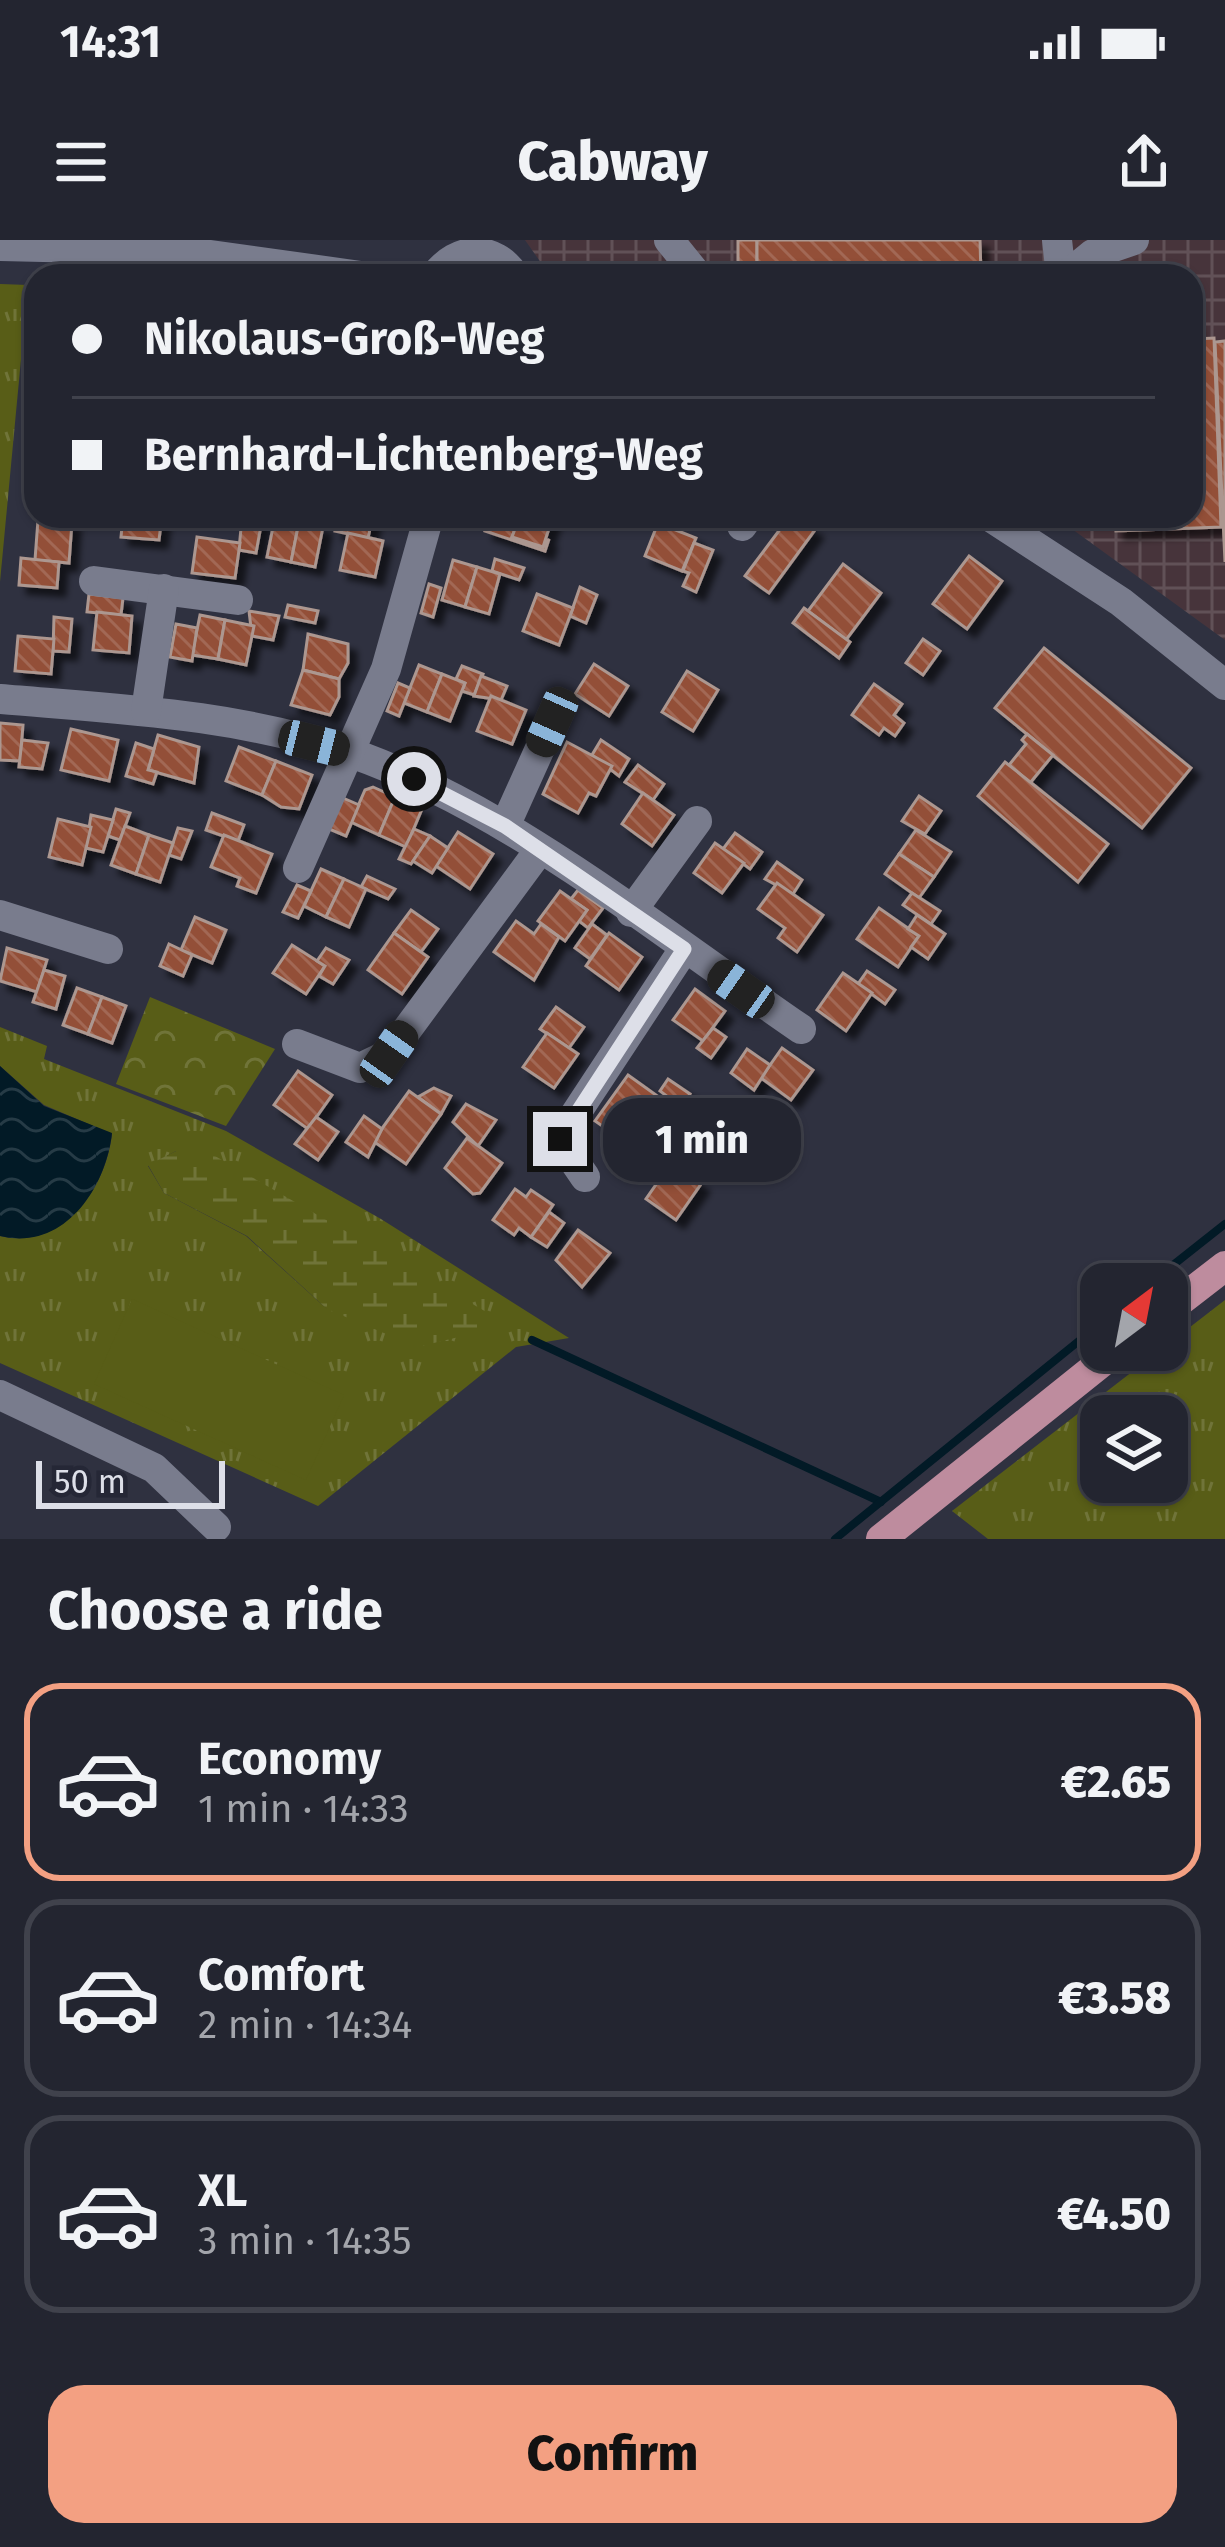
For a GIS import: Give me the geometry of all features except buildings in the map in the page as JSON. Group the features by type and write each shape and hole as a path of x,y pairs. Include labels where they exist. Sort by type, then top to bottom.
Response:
{"main road":[{"path":"1188,1295 1225,1266"},
{"path":"881,1539 1091,1371"}],"street":[{"path":"669,240 688,264"},
{"path":"1079,264 1093,254 1134,240"},
{"path":"0,246 174,250 275,264"},
{"path":"446,264 454,256 483,246"},
{"path":"298,868 386,669 426,528"},
{"path":"1007,528 1121,602 1225,685"},
{"path":"94,581 238,599"},
{"path":"146,711 164,590"},
{"path":"0,699 235,723 352,753 505,826 801,1029"},
{"path":"505,826 552,722"},
{"path":"631,912 697,821"},
{"path":"297,1044 360,1068 389,1054 538,852"},
{"path":"0,915 108,949"},
{"path":"585,1177 560,1139 684,949"},
{"path":"0,1395 141,1460 216,1527"}],"shaded area":[{"path":"525,240 1225,240 1225,640 1071,528 1203,528 1203,264 542,264"}],"green space":[{"path":"0,284 24,285 24,327 0,582"},
{"path":"150,997 275,1049 226,1126 116,1084"},
{"path":"0,1027 47,1046 44,1059 226,1131 381,1219 569,1338 516,1347 318,1506 0,1363 0,1236 23,1238 62,1225 91,1194 112,1134 44,1105 0,1066","holes":["176,1151 327,1309 246,1236 164,1193 148,1166"]},
{"path":"176,1151 208,1152 509,1325 417,1347 327,1309 247,1236 164,1193 148,1165"},
{"path":"132,1299 344,1395 306,1480 94,1384"},
{"path":"1225,1300 1225,1539 988,1539 952,1511 1080,1412 1080,1503 1188,1503 1188,1395 1102,1395 1133,1371 1188,1371 1188,1329"}],"water":[{"path":"0,1066 44,1106 112,1133 91,1194 62,1225 44,1234 0,1236"}],"waterway":[{"path":"1176,1263 1225,1224"},
{"path":"532,1340 881,1502"},
{"path":"835,1539 1080,1340"}],"route":[{"path":"414,779 505,826 684,949 560,1139"}]}
